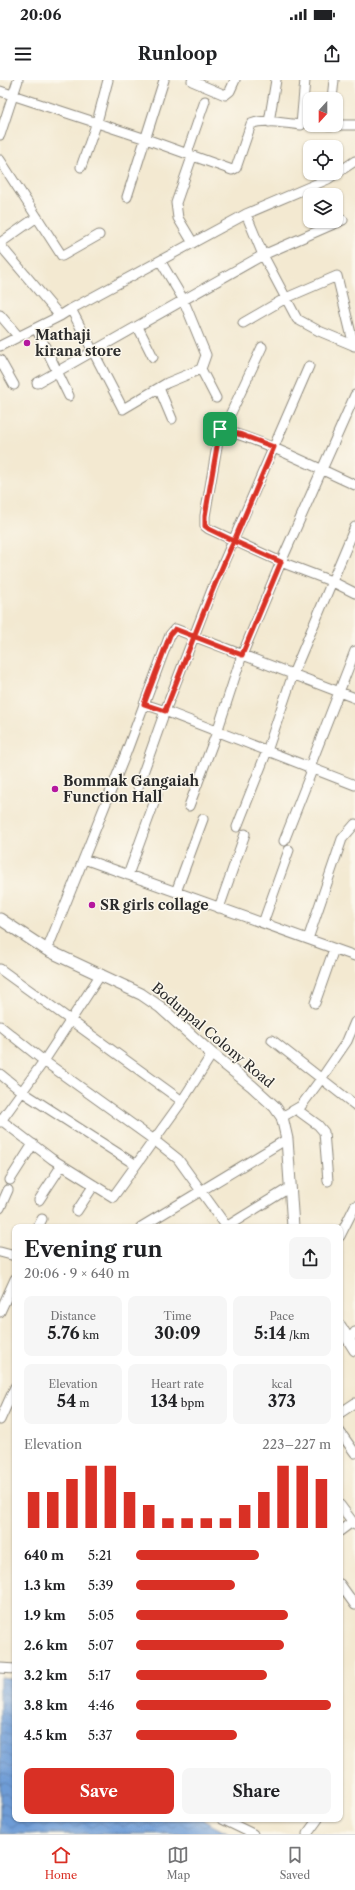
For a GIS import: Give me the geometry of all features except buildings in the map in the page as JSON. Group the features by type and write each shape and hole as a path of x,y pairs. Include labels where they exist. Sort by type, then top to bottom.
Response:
{"street":[{"path":"0,135 18,80"},
{"path":"81,167 97,122 108,80"},
{"path":"127,197 164,80"},
{"path":"192,81 225,95 230,91 235,80"},
{"path":"269,122 276,80"},
{"path":"0,91 146,138 189,155 234,170 251,124 255,122 269,122 301,125 306,80"},
{"path":"333,92 334,80"},
{"path":"192,243 178,218 176,203 205,101"},
{"path":"343,125 355,125"},
{"path":"0,160 62,256 99,235"},
{"path":"0,346 161,262 192,243 246,214 328,179 355,161"},
{"path":"246,214 263,255 298,319 319,331 355,346"},
{"path":"37,217 0,244 60,316"},
{"path":"37,383 263,255 325,228"},
{"path":"70,309 123,409 159,388 201,369 206,355 183,299 161,262"},
{"path":"243,323 286,298 337,276 355,346"},
{"path":"0,315 18,336"},
{"path":"138,327 153,357"},
{"path":"36,328 68,396"},
{"path":"262,348 230,415 220,429 205,516 205,526 281,562 331,581 355,593"},
{"path":"0,360 14,385"},
{"path":"138,787 165,711 195,637 213,587 309,366"},
{"path":"201,369 216,398"},
{"path":"159,388 172,419"},
{"path":"189,806 217,732 242,655 281,562 355,395"},
{"path":"220,429 242,435 274,447 355,485"},
{"path":"237,827 267,751 293,674 355,527"},
{"path":"47,950 84,859 170,635 175,629 355,698"},
{"path":"284,841 355,651"},
{"path":"144,704 355,786"},
{"path":"128,875 157,795"},
{"path":"176,892 203,819"},
{"path":"308,939 342,839 355,824"},
{"path":"219,908 245,834"},
{"path":"263,923 289,850"},
{"path":"84,859 355,956"},
{"name":"Boduppal Colony Road","path":"0,919 47,950 141,994 160,1007 212,1054 252,1086 275,1107 282,1117 287,1139 293,1224"},
{"path":"315,1004 334,948"},
{"path":"0,969 182,1101"},
{"path":"101,974 70,1019 44,1061 0,1121 62,1165 113,1197 182,1101 212,1054"},
{"path":"282,1117 301,1106 347,1041 355,1022"},
{"path":"0,1026 44,1061 178,1159 225,1224"},
{"path":"272,1040 355,1105"},
{"path":"0,1074 21,1091 136,1165"},
{"path":"296,1109 318,1125 324,1132 328,1181"},
{"path":"146,1224 287,1139"},
{"path":"10,1180 33,1144"},
{"path":"39,1200 62,1165"},
{"path":"77,1211 94,1185"},
{"path":"232,1224 290,1188"},
{"path":"0,1208 8,1190"},
{"path":"343,1230 355,1208"},
{"path":"0,1252 12,1255"},
{"path":"0,1312 12,1286"},
{"path":"343,1328 352,1336 355,1350"},
{"path":"0,1420 12,1394"},
{"path":"343,1411 355,1403"},
{"path":"343,1436 355,1453"},
{"path":"343,1509 354,1523 343,1529"},
{"path":"343,1588 355,1605"},
{"path":"0,1668 12,1669"},
{"path":"228,1822 253,1834"},
{"path":"307,1834 316,1822"}],"water":[{"path":"0,1677 12,1679 12,1822 207,1822 229,1834 0,1834"}],"place":[{"name":"Mathaji kirana store","path":"27,343"},
{"name":"Bommak Gangaiah Function Hall","path":"55,789"},
{"name":"SR girls collage","path":"92,905"}],"route":[{"path":"220,429 205,516 205,526 234,541 213,587 195,637 165,711 144,704 170,635 175,629 179,630 195,637 242,655 281,562 234,541 274,447 242,435 220,429"}]}
